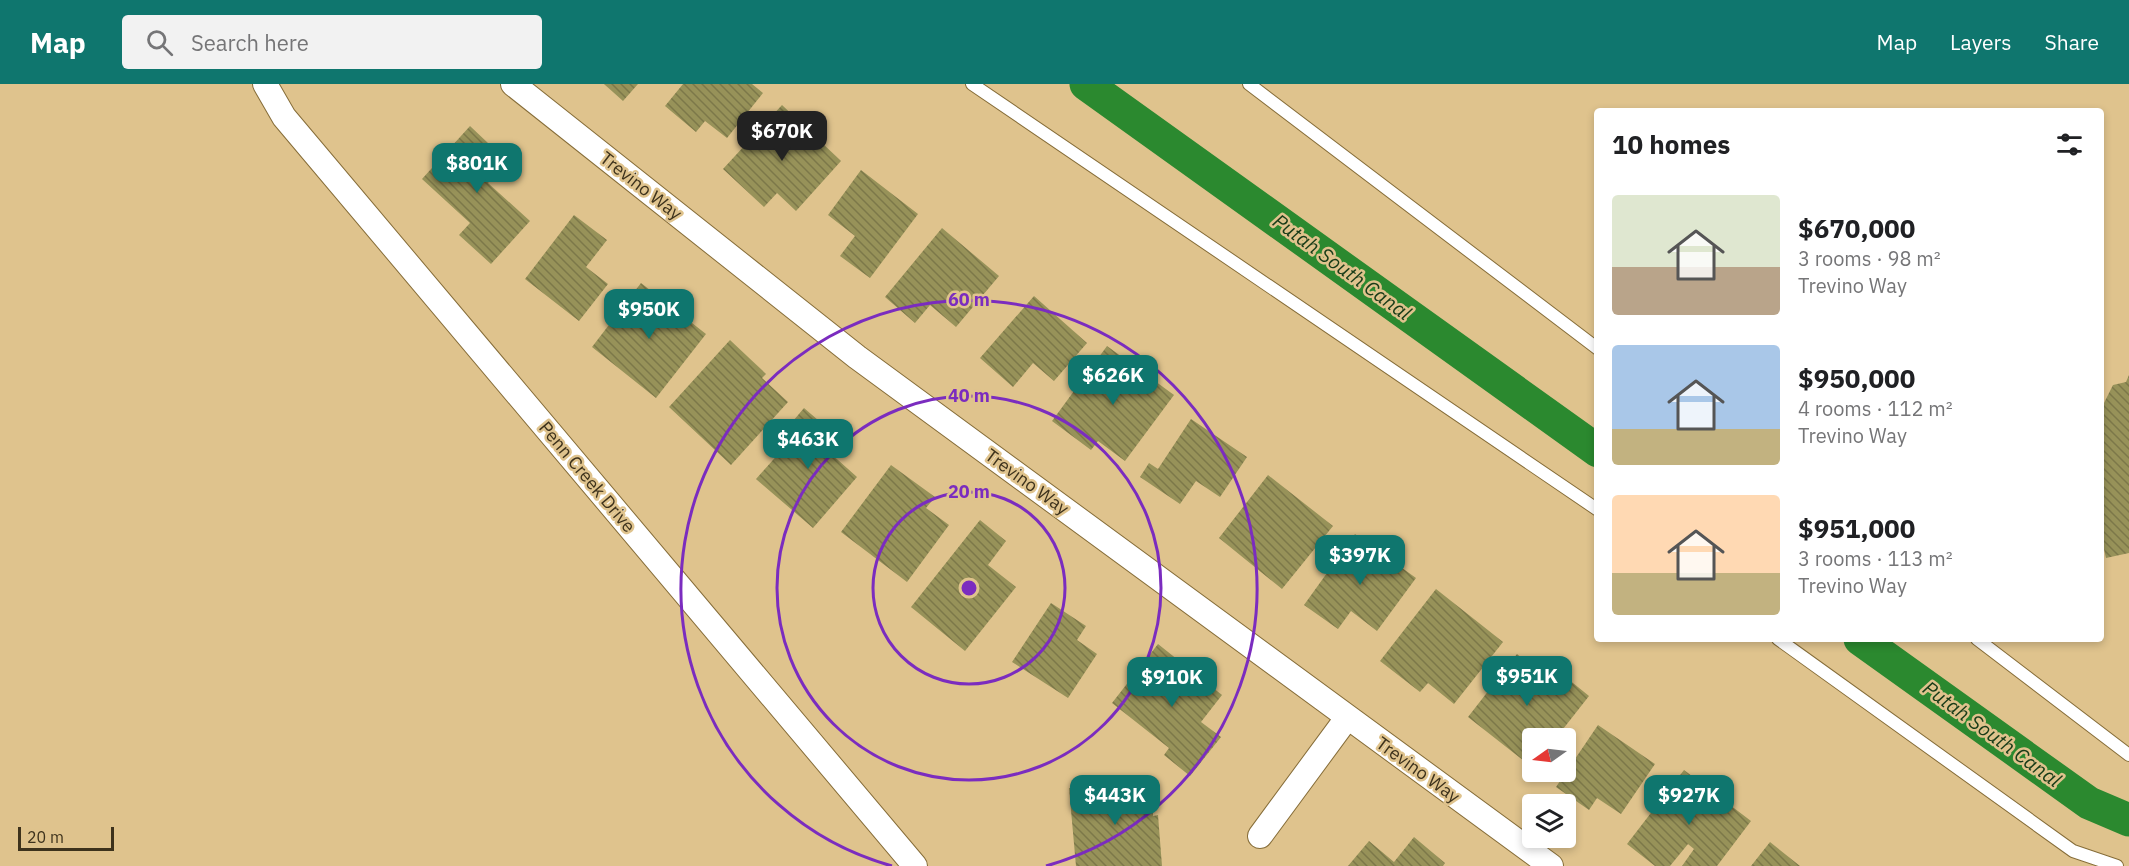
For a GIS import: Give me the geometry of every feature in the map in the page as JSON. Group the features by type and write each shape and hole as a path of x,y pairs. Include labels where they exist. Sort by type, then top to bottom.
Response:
{"street":[{"name":"Penn Creek Drive","path":"265,84 284,117 915,866"},
{"name":"Trevino Way","path":"513,84 857,357 1551,866"},
{"path":"1260,836 1347,718"}],"lane":[{"path":"972,84 1594,507"},
{"path":"1250,84 1594,346"},
{"path":"1782,642 2073,850 2117,866"},
{"path":"1981,642 2129,754"}],"building":[{"path":"604,84 638,84 623,101"},
{"path":"683,84 752,84 763,93 727,138 705,121 696,132 665,106"},
{"path":"782,105 841,161 796,211 777,193 764,207 723,169"},
{"path":"470,126 507,161 488,183 530,221 491,264 459,235 470,223 422,179"},
{"path":"861,170 918,214 870,278 840,256 855,236 828,215"},
{"path":"574,215 607,240 586,267 608,284 579,321 525,279"},
{"path":"942,228 999,276 956,327 930,305 915,323 885,297"},
{"path":"641,283 706,334 656,398 592,347"},
{"path":"1034,296 1087,343 1054,381 1033,363 1013,387 980,358"},
{"path":"730,340 766,374 762,378 788,402 731,465 669,407"},
{"path":"1107,346 1174,395 1125,461 1098,441 1091,450 1052,421"},
{"path":"2129,375 2129,553 2106,558 2104,549 2104,403 2113,385 2126,382"},
{"path":"804,408 840,439 829,452 857,477 813,528 756,479 790,441 782,434"},
{"path":"1191,419 1247,457 1220,497 1196,481 1180,504 1140,477 1149,463 1158,469"},
{"path":"891,465 935,497 926,508 949,525 907,582 841,532"},
{"path":"1268,475 1333,526 1282,589 1219,538"},
{"path":"980,520 1006,541 988,565 1016,587 965,651 911,607"},
{"path":"1355,534 1416,578 1377,631 1351,611 1338,629 1304,605"},
{"path":"1436,589 1503,642 1454,704 1428,683 1420,692 1380,661"},
{"path":"1051,603 1086,626 1077,640 1097,654 1068,698 1012,662"},
{"path":"1158,644 1222,695 1201,722 1221,737 1190,776 1164,755 1169,748 1112,703"},
{"path":"1517,654 1549,680 1557,670 1589,696 1564,728 1522,728 1522,759 1468,717"},
{"path":"1598,725 1655,764 1621,814 1597,798 1589,810 1576,801 1576,794 1566,794 1556,787 1559,782 1576,782 1576,757"},
{"path":"1684,770 1751,821 1717,866 1682,866 1694,849 1688,844 1670,866 1655,866 1627,844"},
{"path":"1151,782 1153,816 1158,815 1162,866 1076,866 1069,788"},
{"path":"1414,837 1445,863 1443,866 1348,866 1369,841 1394,862"},
{"path":"1770,842 1800,866 1751,866"}],"waterway":[{"name":"Putah South Canal","path":"1086,84 1594,448"},
{"name":"Putah South Canal","path":"1864,642 2089,803 2129,820"}]}
